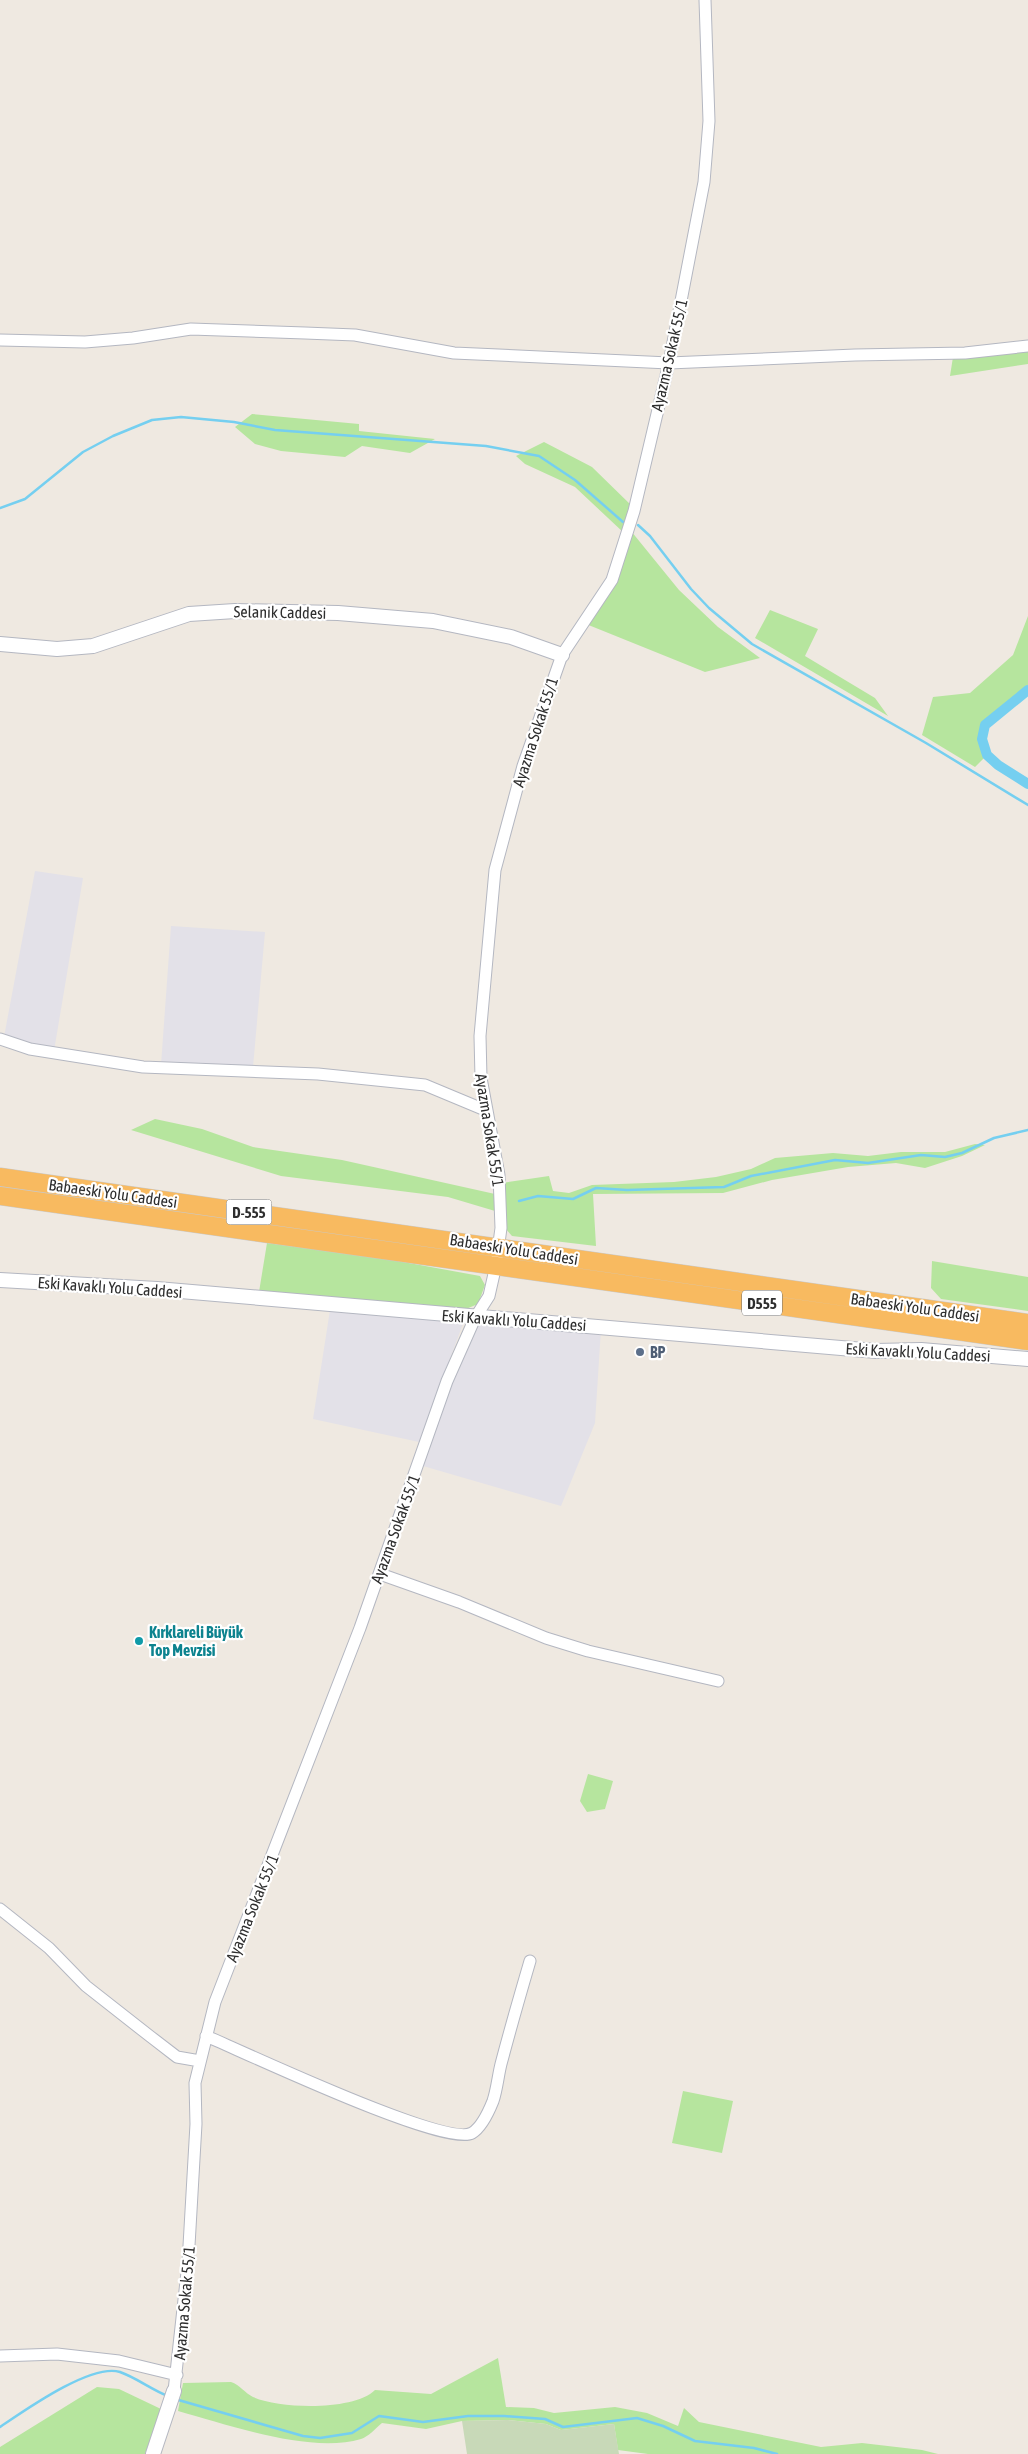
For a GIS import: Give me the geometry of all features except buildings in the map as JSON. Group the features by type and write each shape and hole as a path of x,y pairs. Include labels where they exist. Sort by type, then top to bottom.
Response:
{"highway":[{"name":"Babaeski Yolu Caddesi","path":"0,1177 498,1246 1028,1323"},
{"name":"Babaeski Yolu Caddesi","path":"0,1196 1028,1341"}],"street":[{"name":"Ayazma Sokak 55/1","path":"174,2391 188,2263 196,2124 195,2083 215,2002 303,1780 380,1574 447,1381 475,1318 489,1296 496,1265 501,1228 499,1175 481,1078 480,1036 495,870 523,766 562,655 612,580 634,511 669,363 704,182 709,121 705,0"},
{"path":"0,340 85,342 133,338 191,329 355,335 454,353 669,363 855,354 965,352 1028,346"},
{"name":"Selanik Caddesi","path":"0,644 57,649 93,646 189,614 235,611 338,613 433,621 511,637 562,655"},
{"path":"0,1039 39,1051 143,1067 318,1074 425,1085 486,1110"},
{"name":"Eski Kavaklı Yolu Caddesi","path":"0,1280 157,1289 475,1318 594,1325 876,1351 921,1350 1028,1359"},
{"path":"380,1574 460,1602 546,1638 588,1651 718,1682"},
{"path":"0,1909 49,1948 86,1986 150,2037 177,2057 200,2061"},
{"path":"206,2036 334,2092 423,2126 465,2135 480,2125 493,2100 501,2063 530,1961"},
{"path":"0,2356 66,2355 119,2361 177,2375"},
{"path":"153,2454 174,2391"}],"shaded area":[{"path":"35,871 83,878 54,1051 4,1037"},
{"path":"171,926 265,932 253,1067 161,1065"},
{"path":"330,1310 464,1321 419,1442 313,1419"},
{"path":"479,1322 601,1329 595,1423 561,1506 423,1466 450,1379"}],"green space":[{"path":"1028,350 1028,364 950,376 953,357"},
{"path":"252,414 359,424 359,431 435,439 410,453 362,446 345,457 281,451 255,444 235,427"},
{"path":"544,442 592,467 633,507 624,533 575,487 525,464 516,456"},
{"path":"631,531 679,590 718,627 760,658 705,672 586,624"},
{"path":"770,610 818,629 805,656 875,698 888,716 755,638"},
{"path":"1028,616 1028,685 982,722 979,738 984,758 975,767 922,735 933,697 970,693 1013,655"},
{"path":"155,1119 202,1129 253,1147 342,1160 495,1194 495,1211 448,1197 281,1176 131,1130"},
{"path":"975,1144 985,1145 962,1156 925,1168 896,1163 848,1167 772,1180 723,1193 593,1194 596,1246 512,1236 505,1228 502,1183 549,1176 553,1191 569,1193 592,1185 674,1182 716,1177 751,1169 775,1158 833,1153 868,1156 901,1152 945,1152"},
{"path":"267,1243 387,1259 480,1276 485,1285 478,1304 461,1311 259,1292"},
{"path":"932,1261 1028,1277 1028,1311 941,1299 931,1288"},
{"path":"588,1774 613,1781 605,1809 587,1812 580,1801"},
{"path":"683,2091 733,2101 722,2153 672,2143"},
{"path":"498,2358 506,2407 534,2408 554,2413 615,2407 647,2413 678,2426 684,2408 699,2422 821,2447 862,2443 922,2450 938,2454 648,2454 618,2450 614,2424 561,2430 546,2424 508,2420 462,2421 426,2429 382,2423 361,2439 341,2443 318,2443 270,2436 178,2411 183,2383 231,2382 253,2397 265,2401 298,2406 334,2405 365,2397 375,2390 431,2394"},
{"path":"97,2387 119,2389 161,2409 145,2454 0,2454 0,2447"},
{"path":"508,2420 546,2424 561,2430 614,2424 619,2454 467,2454 462,2421"}],"waterway":[{"path":"0,508 25,499 83,452 113,436 152,420 181,417 234,422 275,430 486,446 539,456 575,480 623,522"},
{"path":"638,525 650,536 691,589 709,608 752,644 926,743 1028,805"},
{"path":"1028,690 985,725 982,739 987,755 998,765 1028,784"},
{"path":"519,1201 538,1196 573,1199 596,1188 627,1190 724,1187 751,1176 835,1160 868,1163 921,1155 945,1157 962,1153 994,1138 1028,1130"},
{"path":"0,2427 58,2390 76,2381 108,2371 120,2372 168,2396"},
{"path":"175,2399 303,2436 320,2438 352,2433 379,2416 423,2422 468,2416 504,2416 545,2419 563,2427 637,2418 663,2426 695,2441 754,2448 777,2454"}],"place":[{"name":"BP","path":"640,1352"},
{"name":"Kırklareli Büyük Top Mevzisi","path":"139,1641"}]}
